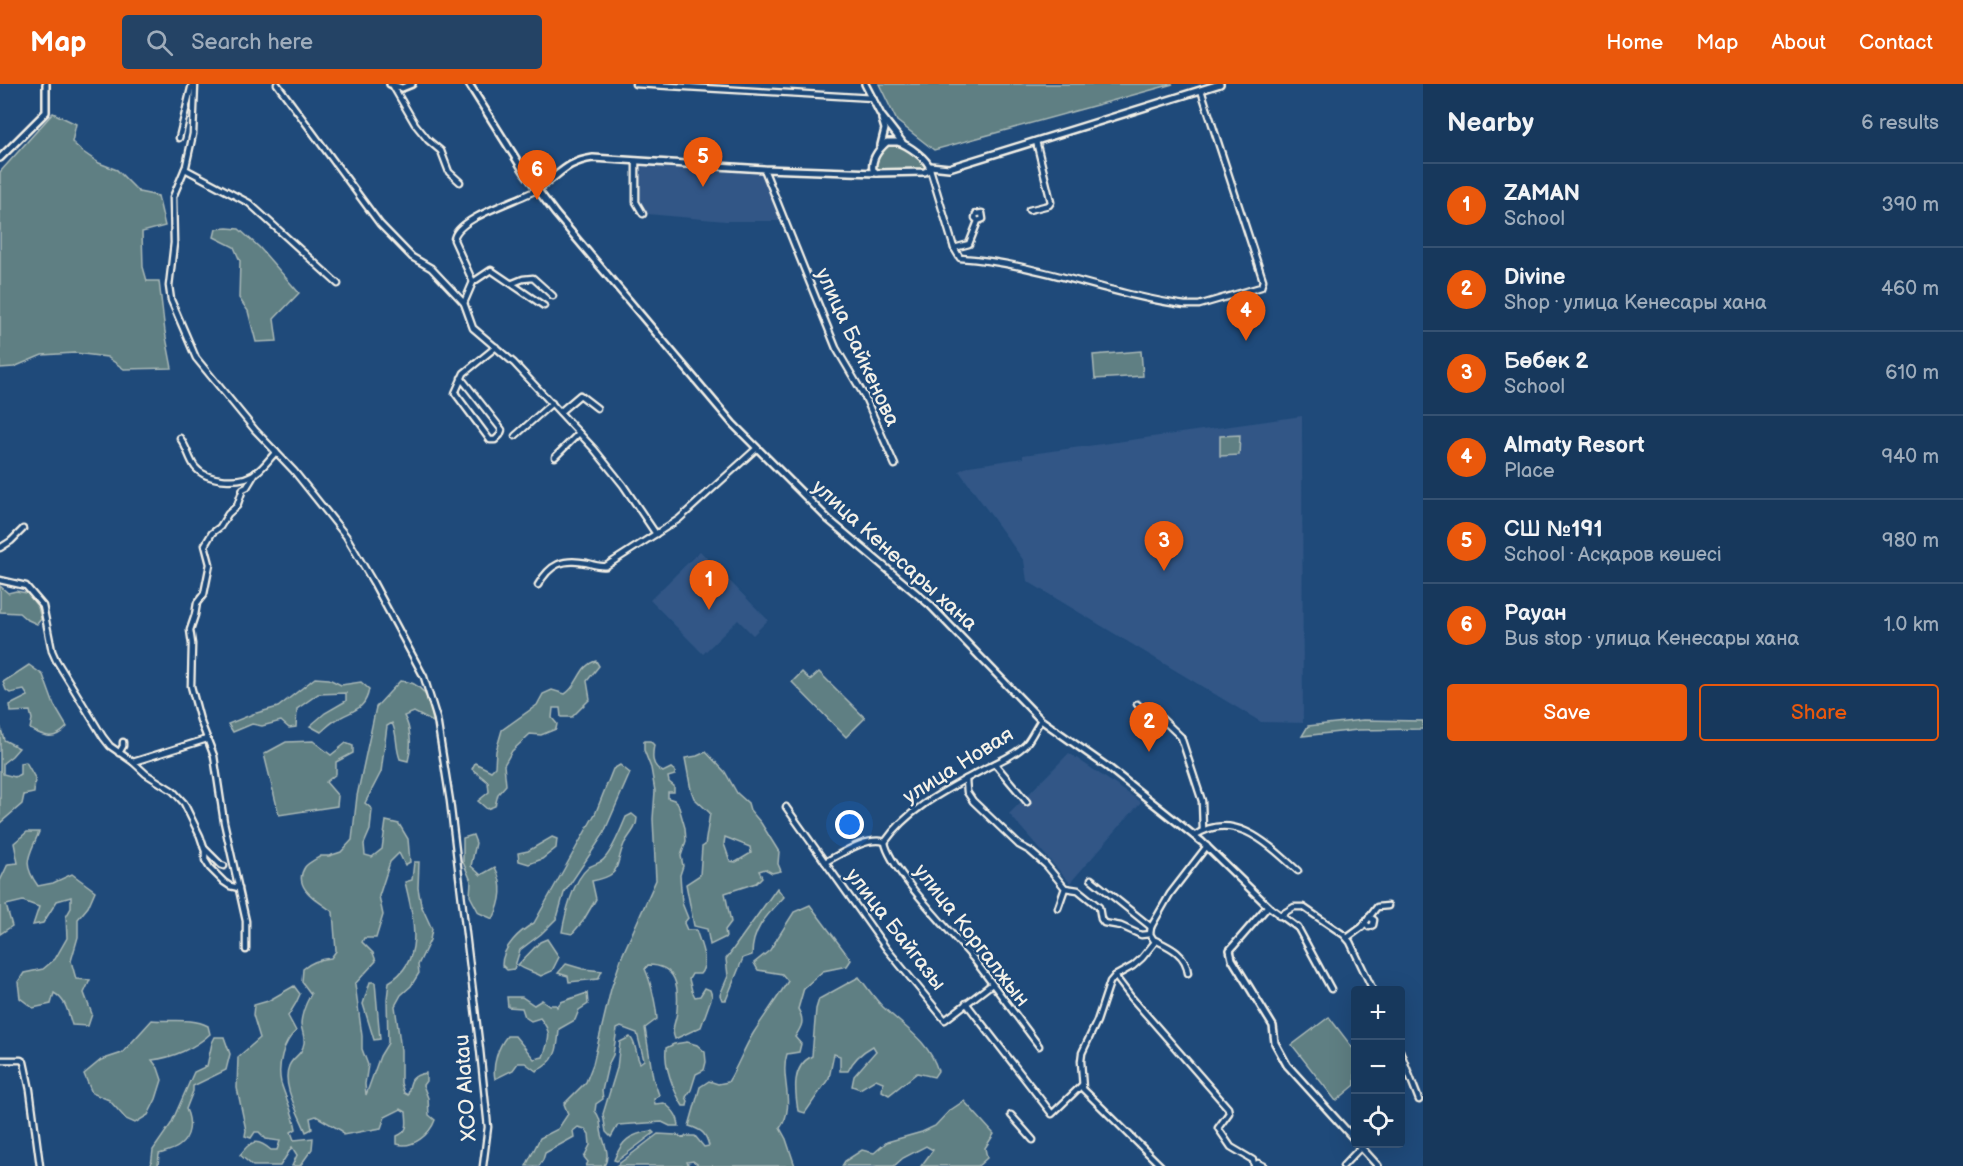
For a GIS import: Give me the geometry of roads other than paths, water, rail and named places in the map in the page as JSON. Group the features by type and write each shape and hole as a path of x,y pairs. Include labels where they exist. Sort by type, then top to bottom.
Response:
{"street":[{"path":"0,158 45,112 46,84"},
{"path":"179,138 193,84"},
{"name":"XCO Alatau","path":"193,84 193,134 185,169 173,197 174,243 169,286 171,300 196,358 255,430 294,471 346,536 424,677 437,719 450,801 475,1008 488,1127 483,1166"},
{"path":"277,84 300,112 380,224 412,256 431,268 464,303 472,328 514,363 579,433 611,469 656,534"},
{"path":"392,85 402,88 412,84"},
{"path":"469,84 525,173 538,189"},
{"path":"635,84 873,98"},
{"path":"865,84 881,115 885,129 884,139 872,164 873,170 877,173"},
{"path":"473,282 453,240 457,231 484,214 538,189 579,160 593,158 764,169 877,173 926,172 930,168 949,168 1220,84"},
{"path":"392,85 415,124 441,151 449,172 460,182"},
{"path":"881,115 905,146 930,168 954,249 960,258 1032,268 1185,305 1199,305 1261,287 1263,280 1201,90"},
{"path":"1029,210 1049,205 1051,202 1036,141"},
{"path":"853,172 870,164 880,147 887,142 897,142 905,146"},
{"path":"636,161 636,202 643,214"},
{"path":"185,169 249,203 339,284"},
{"name":"улица Байкенова","path":"764,169 836,348 865,397 895,465"},
{"name":"улица Кенесары хана","path":"538,189 555,213 733,424 829,520 930,604 1041,720 1109,768 1207,846 1268,906"},
{"path":"954,249 969,244 978,221"},
{"path":"464,303 473,282 491,270 544,306"},
{"path":"513,284 532,278 553,296"},
{"path":"461,378 501,430 495,440 490,440 455,395 461,378 464,373 496,347"},
{"path":"560,412 580,395 597,408"},
{"path":"515,436 552,404"},
{"path":"555,457 579,433"},
{"path":"180,438 186,445 195,467 205,475 237,478 256,472"},
{"path":"538,585 546,571 560,563 575,560 606,566 679,519 757,448"},
{"path":"246,950 246,921 224,822 213,756 191,686 192,644 189,630 197,603 204,594 210,564 206,545 228,514 237,506 243,489 276,452"},
{"path":"0,548 23,529"},
{"path":"0,580 27,586 44,606 56,660 103,737 146,774 173,791 184,803 204,848 205,860 216,876 230,886 239,888"},
{"path":"1137,704 1145,711 1159,716 1181,737 1202,801 1203,830"},
{"name":"улица Новая","path":"885,842 894,828 909,814 1026,744 1041,720"},
{"path":"133,762 207,739"},
{"path":"119,753 123,742"},
{"path":"995,764 1027,802"},
{"path":"966,779 967,792 973,801 1018,845 1030,851 1046,865 1065,888 1078,890 1099,907 1104,923 1142,935 1150,934"},
{"name":"улица Байгазы","path":"786,807 886,948 945,1020 992,984"},
{"path":"1194,836 1203,830 1221,825 1232,826 1254,835 1298,871"},
{"path":"825,861 866,843 879,840 885,842"},
{"name":"улица Коргалжын","path":"885,842 886,850 904,875 1039,1046"},
{"path":"1188,973 1187,965 1180,955 1171,947 1155,940 1150,934 1150,927 1170,894 1207,846"},
{"path":"204,848 220,865 224,866"},
{"path":"1090,879 1150,927"},
{"path":"1058,908 1065,888"},
{"path":"1347,938 1365,923 1369,927 1373,925 1374,920 1369,917 1380,905 1388,906"},
{"path":"1331,989 1298,928 1268,906 1230,950 1232,959 1273,1026 1275,1043 1287,1065 1351,1136"},
{"path":"1279,916 1294,907 1303,907 1347,938 1371,986"},
{"path":"1155,940 1153,947 1142,958 1110,982 1097,1021 1082,1053 1082,1085 1083,1089 1161,1166"},
{"path":"1115,976 1228,1108 1229,1113 1218,1128 1230,1147 1253,1160 1254,1165 1264,1166"},
{"name":"улица Байгазы","path":"966,1004 1052,1114 1082,1085"},
{"path":"0,1060 24,1062 40,1166"},
{"path":"1405,1062 1419,1100"},
{"path":"1011,1115 1033,1140"},
{"path":"1343,1166 1355,1148"},
{"path":"1362,1148 1378,1166"}],"place":[{"name":"СШ №191","path":"703,187"},
{"name":"Рауан","path":"537,200"},
{"name":"Almaty Resort","path":"1246,341"},
{"name":"Бөбек 2","path":"1164,571"},
{"name":"ZAMAN","path":"709,610"},
{"name":"Divine","path":"1149,752"}]}
